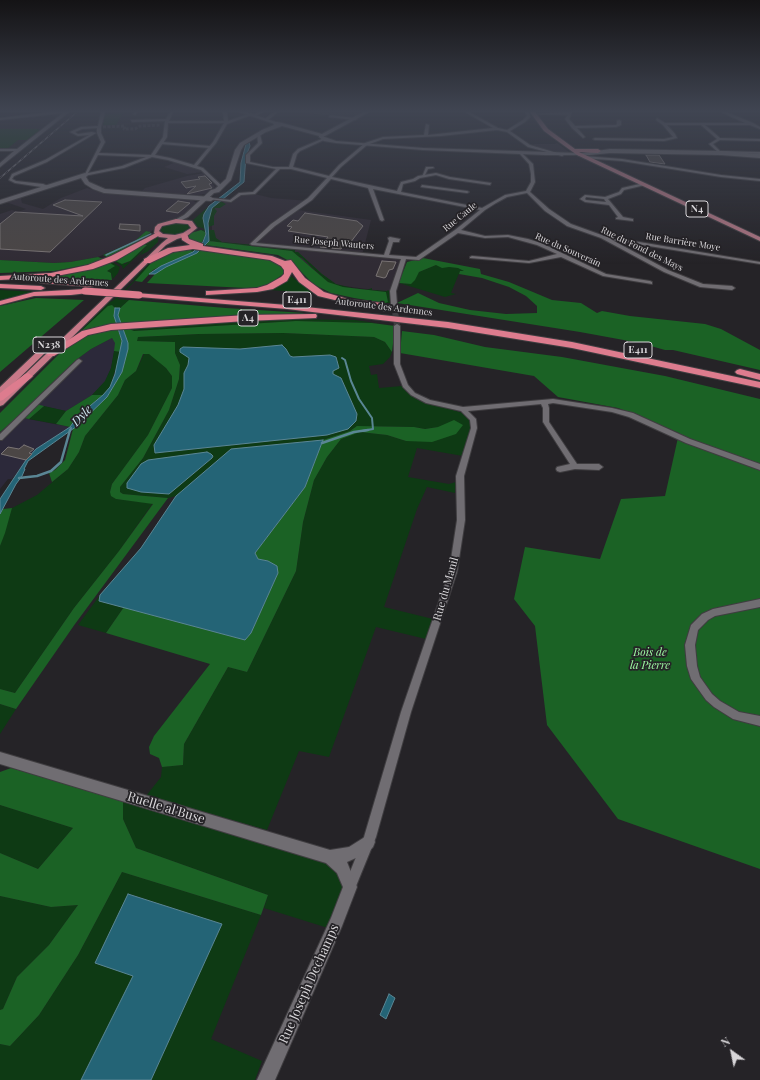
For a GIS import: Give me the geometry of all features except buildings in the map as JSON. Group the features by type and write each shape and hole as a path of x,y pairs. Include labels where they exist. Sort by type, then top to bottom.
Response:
{"highway":[{"path":"0,278 51,275 90,267 114,258 160,235 175,237 185,235 194,228 190,222 176,220 160,225 156,230 160,235"},
{"name":"N238","path":"2,388 117,280 159,243 162,239 160,235"},
{"path":"185,235 186,240 194,246"},
{"name":"N238","path":"0,403 164,244 175,237"},
{"path":"147,261 171,250 194,246 277,256 288,263 297,276 307,286 321,294 345,300 380,305 384,310"},
{"path":"209,248 272,258 284,264 288,272 287,277 270,287 252,290 209,293"},
{"name":"Autoroute des Ardennes","path":"0,278 209,293 384,310 487,323 614,345 760,377"},
{"name":"Autoroute des Ardennes","path":"0,286 228,301 448,325 572,345 760,386"},
{"path":"0,303 34,294 71,294 85,291"},
{"name":"A4","path":"51,354 85,333 111,327 283,316 360,318 366,315"},
{"path":"0,398 28,376"}],"main road":[{"path":"190,222 198,211 228,180 234,162"},
{"name":"N4","path":"598,162 760,239"},
{"path":"195,197 198,205"},
{"path":"176,220 186,216 198,205 211,198"}],"street":[{"path":"43,162 10,177 12,181 40,184 47,187"},
{"path":"92,162 83,177 89,184 104,191 211,198 229,201 240,194 255,192 279,168"},
{"path":"0,202 85,175 123,167 135,162"},
{"path":"180,162 195,166 206,172 214,178 219,189"},
{"path":"195,166 198,162"},
{"path":"248,162 279,168 291,168 397,193 465,202 483,209"},
{"path":"291,168 293,162"},
{"name":"Rue Joseph Wauters","path":"344,162 310,199 273,225 252,244 404,258"},
{"path":"528,192 533,182 534,174 530,162"},
{"path":"638,162 759,181"},
{"path":"423,176 428,168 432,168"},
{"path":"397,193 400,190 402,183 423,176 438,174 449,178 490,184"},
{"path":"214,178 228,180"},
{"path":"441,181 449,178"},
{"path":"465,202 467,192 474,182"},
{"path":"609,204 585,201 582,199 585,196 604,198 620,193 623,190 644,184"},
{"path":"422,186 467,192"},
{"path":"370,187 382,220"},
{"name":"Rue Caule","path":"404,258 419,258 457,231 483,209 506,196 528,192"},
{"name":"Rue du Fond des Mays","path":"528,192 547,210 566,223 603,237 666,271 702,286 732,288"},
{"path":"604,198 621,218"},
{"path":"615,217 631,220"},
{"name":"Rue du Souverain","path":"457,231 485,237 508,236 522,238 539,244 584,269 605,274 627,282 650,283"},
{"path":"752,236 760,235"},
{"name":"Rue Barrière Moye","path":"603,237 677,250 760,262"},
{"path":"259,239 262,245"},
{"path":"386,256 391,241"},
{"path":"472,257 529,262 561,255"},
{"path":"394,304 393,291 404,258"},
{"path":"397,326 397,364 405,386 411,392 424,400 463,409 558,401 622,412 688,441 760,467"},
{"path":"0,438 79,361"},
{"path":"544,402 546,408 546,422 575,466"},
{"name":"Rue du Manil","path":"350,887 368,842 406,712 454,566 461,520 460,476 474,428 472,419 463,409"},
{"path":"560,469 575,466 599,468"},
{"path":"760,603 713,613 705,617 694,628 690,645 692,666 696,680 709,697 726,711 737,716 760,721"},
{"name":"Ruelle al'Buse","path":"1,759 330,857 350,854 362,848 368,842"},
{"path":"330,857 342,868 350,887"},
{"name":"Rue Joseph Dechamps","path":"266,1080 337,922 350,887"}],"shaded area":[{"path":"178,162 195,167 203,172 187,174 164,167"},
{"path":"204,173 215,187 205,194 140,193 145,188 187,176"},
{"path":"87,188 103,193 190,199 197,203 181,217 159,224 151,232 146,231 135,241 98,257 54,263 0,260 0,214 12,210 18,212 26,209 6,202 23,196 21,199 22,203 43,209 61,198"},
{"path":"251,193 271,198 309,201 298,210 371,220 362,255 396,259 401,261 390,292 336,285 288,250 212,242 212,220 215,208 239,194"},
{"path":"112,338 116,343 111,368 105,382 92,395 66,411 32,404 76,360 91,349"},
{"path":"18,417 70,427 36,449 12,479 8,479 0,489 0,432"}],"green space":[{"path":"220,201 226,204 220,208 214,208 217,211 214,216 214,225 208,227 212,208"},
{"path":"209,206 203,218 205,232 204,232 201,230 204,230 203,228 198,227 193,220"},
{"path":"175,222 188,224 189,228 176,235 166,234 161,231 164,226"},
{"path":"201,230 206,234 201,244 192,242 188,238 191,233"},
{"path":"209,230 214,230 216,238 222,242 297,249 295,252 298,252 322,274 336,284 354,288 343,287 328,282 302,258 280,249 209,241"},
{"path":"146,231 151,232 137,243 107,257 103,255 135,241"},
{"path":"156,236 158,237 158,242 147,252 140,255 147,247 123,269 122,266 114,261 112,262 120,267 118,273 113,279 111,273 107,271 113,267 108,262 114,260 125,264 147,245 143,245 153,238 155,239 156,238 154,238"},
{"path":"209,241 292,251 328,282 343,287 386,292 388,302 385,303 331,293 313,284 293,263 278,255 206,245"},
{"path":"201,244 193,252 189,249 138,277 117,299 129,300 120,308 115,308 112,305 78,333 134,281 134,279 154,259"},
{"path":"143,245 147,245 130,261 122,264 114,260"},
{"path":"189,249 193,252 153,270 142,282 135,281 153,261 169,253"},
{"path":"201,250 276,261 284,269 283,274 271,283 259,287 246,288 147,283 155,274 166,267"},
{"path":"98,257 103,259 90,264 54,271 0,273 0,260 54,263"},
{"path":"423,258 480,269 481,274 509,282 552,300 581,303 597,313 602,311 630,316 705,324 721,329 760,350 760,370 673,350 665,350 640,343 397,303 418,293 439,303 470,310 506,314 537,313 537,306 526,296 509,287 482,278 459,274 460,271 464,271 458,268 442,268 436,265 419,272 411,284 399,283 407,262"},
{"path":"108,262 115,266 107,271 111,273 112,280 45,277"},
{"path":"436,265 458,268 465,271 460,271 451,293 456,294 445,297 399,283 407,284 419,272"},
{"path":"291,276 312,293 270,290 284,283"},
{"path":"372,288 372,290 388,290 390,292 391,303 385,303 388,301 386,292 367,290"},
{"path":"0,290 41,292 17,296 0,301"},
{"path":"36,298 84,300 0,372 0,306"},
{"path":"129,300 305,313 121,324 118,315 119,309"},
{"path":"112,305 115,308 114,316 116,324 79,333 108,306"},
{"path":"282,319 355,320 395,326 372,323 296,321 134,331 129,329"},
{"path":"296,321 372,323 395,326 392,352 385,342 374,337 283,333 199,334 138,337 137,341 175,342 175,353 180,365 179,379 169,410 143,458 120,487 120,492 123,494 168,498 75,624 16,709 0,704 0,689 15,693 74,608 119,551 153,504 116,499 111,496 110,492 112,484 148,435 172,388 172,376 166,368 149,354 143,354 136,371 125,380 118,395 85,436 79,452 68,469 52,482 49,473 55,470 65,460 73,429 107,397 122,372 128,343 123,329 134,331"},
{"path":"104,330 118,330 122,342 121,352 114,351 115,343 112,338 91,349 76,360 32,403 44,406 29,419 18,417 0,432 0,413 61,352 85,336"},
{"name":"Bois de la Pierre","path":"402,331 434,335 485,347 562,357 665,376 760,399 760,869 618,819 547,725 535,626 514,599 525,547 600,559 621,499 665,496 679,433 618,408 558,397 534,376 400,353"},
{"path":"283,333 374,337 385,342 392,352 390,357 383,364 369,366 371,375 377,374 379,388 402,386 416,399 463,413 468,417 471,423 471,429 463,456 417,448 408,477 449,484 456,482 455,493 427,487 417,509 384,607 433,619 426,639 376,627 329,757 299,751 267,830 146,796 161,777 162,767 183,765 184,744 228,667 247,672 296,571 303,522 314,480 327,457 341,439 360,432 387,435 406,441 438,427 425,429 414,427 357,426 350,431 323,440 231,449 176,496 168,498 123,494 120,492 120,487 143,458 169,410 179,379 180,366 175,353 174,342 136,341 138,337 199,334","holes":["277,346 286,349 290,356 293,357 330,355 336,357 339,368 333,371 333,374 341,378 357,414 356,421 340,431 327,435 155,453 154,445 178,405 184,389 184,373 188,365 189,358 183,347 224,350","213,456 169,494 158,492"]},
{"path":"114,351 121,352 110,387 103,395 92,395 105,381 111,368"},
{"path":"144,354 149,354 154,357 166,368 172,376 172,388 148,435 112,484 110,492 116,499 153,503 119,551 74,608 15,693 0,689 0,546 12,508 37,495 68,469 79,452 85,436 118,395 125,380 136,371"},
{"path":"92,395 103,395 78,416 70,427 56,424 66,411"},
{"path":"44,406 66,411 56,424 29,419"},
{"path":"454,420 463,425 456,434 432,442 406,441 387,435 360,432 341,439 327,457 314,480 303,522 296,571 247,672 228,667 184,744 183,765 162,767 159,758 150,754 149,747 154,736 210,664 106,633 124,607 245,640 251,633 278,573 268,561 258,559 255,553 305,487 323,440 350,431 357,426 414,427 425,429 438,427"},
{"path":"12,508 0,546 0,514 3,509"},
{"path":"100,595 99,601 124,607 106,633 78,625"},
{"path":"0,704 16,709 0,734"},
{"path":"11,768 123,800 123,819 136,848 268,895 261,915 122,872 78,955 39,1015 10,1046 0,1044 0,1010 3,1009 17,977 49,945 78,905 51,907 0,896 0,853 38,869 73,828 0,805 0,772"},
{"path":"123,800 332,862 343,880 342,892 328,928 264,908 268,895 136,848 123,819"},
{"path":"0,805 73,828 38,869 0,853"},
{"path":"122,872 261,915 211,1039 262,1061 255,1080 151,1080 222,924 129,894 95,963 134,975 81,1080 0,1080 0,1044 10,1046 39,1015 78,955"},
{"path":"0,896 51,907 78,905 49,945 17,977 3,1009 0,1010"}],"water":[{"path":"246,162 244,182 212,208 208,223 209,241 197,253 166,267 155,274 149,274 161,266 193,252 203,242 206,234 203,218 204,214 209,206 240,182 241,163"},
{"name":"Dyle","path":"115,308 120,308 118,315 128,343 128,349 122,372 107,397 77,426 28,461 22,476 0,514 0,499 26,460 36,449 70,427 78,416 103,395 110,387 115,374 122,341 114,316"},
{"path":"282,345 290,356 293,357 330,355 336,357 339,368 333,371 333,374 341,378 357,414 356,421 348,429 327,435 155,453 154,445 178,405 184,389 184,373 188,365 189,358 180,352 180,349 183,347 240,349"},
{"path":"323,440 305,487 255,553 258,559 268,561 277,566 278,573 251,633 245,640 99,601 100,595 141,548 176,496 231,449"},
{"path":"207,452 213,456 212,458 169,494 141,492 127,488 127,483 141,464 148,460"},
{"path":"128,894 222,924 151,1080 81,1080 133,976 95,963"},
{"path":"389,994 395,998 386,1019 380,1015"}],"waterway":[{"path":"106,255 151,234"},
{"path":"342,358 345,360 351,381 359,399 372,418 373,429 366,430"},
{"path":"19,478 37,476 51,471 61,462 70,430"},
{"path":"322,443 354,432 366,430"}],"tunnel":[{"path":"394,304 397,326"}],"railway":[{"path":"0,178 18,162"}]}
